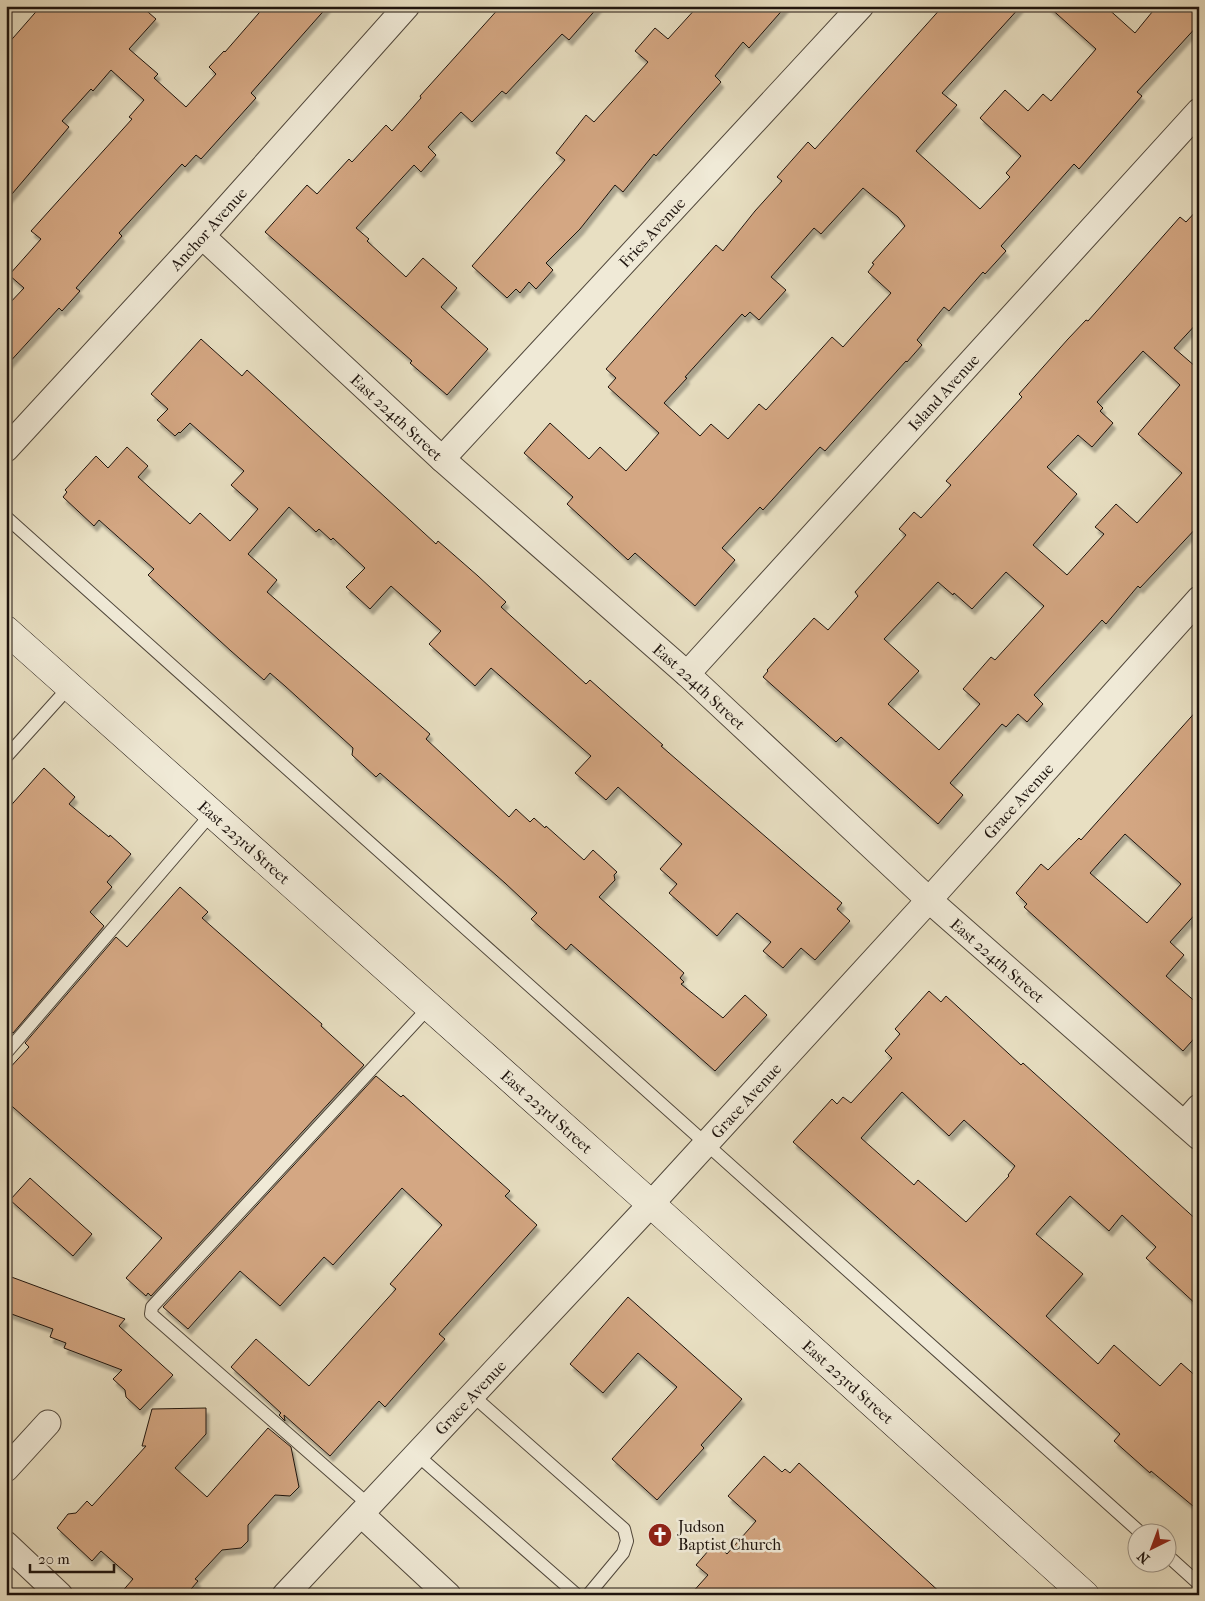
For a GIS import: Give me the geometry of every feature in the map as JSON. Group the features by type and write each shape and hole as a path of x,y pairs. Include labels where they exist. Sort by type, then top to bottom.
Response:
{"main road":[{"name":"East 223rd Street","path":"6,630 430,1006 1085,1595"}],"street":[{"name":"Anchor Avenue","path":"6,449 202,236 407,6"},
{"name":"Fries Avenue","path":"442,459 861,6"},
{"name":"Island Avenue","path":"687,674 1199,110"},
{"name":"East 224th Street","path":"202,236 442,459 687,674 929,900 1194,1123"},
{"name":"Grace Avenue","path":"285,1595 651,1204 929,900 1199,599"},
{"path":"6,1469 48,1423"},
{"path":"365,1509 448,1595"},
{"path":"6,1544 60,1595"}],"lane":[{"path":"6,517 1131,1524"},
{"path":"6,756 70,686"},
{"path":"6,1053 212,812"},
{"path":"365,1509 151,1314 152,1307 430,1006"},
{"path":"472,1395 624,1529 627,1541 624,1554 588,1595"},
{"path":"416,1454 577,1595"},
{"path":"1178,1565 1199,1584"}],"building":[{"path":"41,6 141,6 156,19 129,49 158,74 154,78 186,107 216,74 209,67 225,52 265,6 328,6 251,93 256,98 201,159 196,155 185,167 182,164 119,233 122,236 76,288 80,291 62,311 59,308 6,366 6,307 24,288 9,275 41,239 31,231 132,119 129,117 144,100 111,70 93,91 91,89 62,121 69,127 6,201 6,46"},
{"path":"501,6 599,6 569,40 562,34 506,94 502,91 472,122 461,112 428,147 436,155 421,172 414,165 356,228 369,239 367,241 406,277 423,258 457,288 441,307 488,349 447,395 410,363 412,361 265,232 307,185 317,194 349,159 352,162 386,125 392,131 421,98 420,96"},
{"path":"698,6 786,6 749,48 743,42 715,76 721,82 656,156 654,154 623,192 615,185 580,229 546,263 553,270 536,289 529,282 520,293 516,289 507,298 472,266 565,160 556,153 586,115 594,122 648,62 635,51 655,28 668,39"},
{"path":"943,6 1021,6 942,93 957,105 916,151 980,209 1010,177 1006,173 1021,156 980,118 1005,90 1028,111 1043,94 1051,101 1096,49 1048,6 1105,6 1135,33 1157,6 1199,6 1199,24 1137,92 1142,96 1079,169 1074,164 1001,246 1006,251 985,274 983,272 949,311 944,307 917,340 922,345 825,451 820,447 763,510 760,507 722,548 735,560 695,606 635,553 628,560 567,504 573,497 524,453 550,423 589,459 600,447 626,471 659,433 608,387 616,378 606,369 716,245 723,251 782,181 777,177 808,142 815,149","holes":["863,188 898,217 905,226 872,263 874,264 868,272 891,293 843,347 832,337 766,410 759,404 728,439 711,424 700,436 664,403 742,314 745,317 750,312 759,320 786,290 771,277 814,228 821,234"]},
{"path":"1199,208 1199,321 1174,348 1196,367 1199,364 1199,525 1140,588 1138,586 1106,624 1102,620 1034,695 1043,704 1027,722 1018,714 1006,727 1002,724 950,783 963,795 938,824 841,737 836,742 763,677 767,670 814,618 828,630 858,596 855,592 906,535 899,529 914,512 921,518 951,485 946,481 1022,397 1019,394 1068,339 1086,320 1088,321 1180,217 1186,222","holes":["1143,351 1180,385 1138,434 1182,473 1137,523 1116,504 1095,527 1104,534 1067,575 1033,545 1077,494 1047,467 1078,435 1092,447 1113,423 1100,411 1103,408 1097,402","1006,572 1044,606 995,660 991,657 963,689 980,704 939,750 888,704 919,671 884,639 938,582 972,609"]},
{"path":"201,339 242,376 247,370 436,544 438,541 478,576 506,602 501,607 586,684 590,680 663,745 661,746 842,903 837,909 850,921 815,960 801,948 783,968 763,951 771,942 737,913 717,936 669,893 677,884 660,869 682,844 618,787 606,800 575,773 591,756 491,668 475,686 429,644 441,631 391,586 370,609 346,587 365,568 333,538 331,540 319,529 316,532 289,507 248,554 277,580 267,592 430,734 426,739 509,817 516,809 530,822 534,818 545,828 546,826 584,860 593,850 617,872 614,875 615,880 599,897 684,973 680,978 684,982 681,984 723,1018 745,995 767,1015 715,1071 571,944 566,950 531,919 537,913 505,883 380,773 376,777 352,755 353,748 270,673 264,680 231,651 148,575 154,569 99,520 94,526 63,497 67,492 65,490 96,456 108,468 127,447 148,466 138,477 190,524 200,513 230,541 258,509 231,485 244,471 190,423 175,436 157,420 168,409 151,394"},
{"path":"1199,708 1199,910 1170,942 1184,955 1166,976 1199,1005 1199,1033 1183,1051 1024,907 1027,904 1016,893 1041,864 1048,870 1079,838 1081,840","holes":["1125,834 1181,884 1147,923 1090,873"]},
{"path":"44,768 75,797 69,804 109,837 110,835 131,854 107,882 112,887 90,912 104,926 13,1033 6,1027 6,811"},
{"path":"180,887 208,912 202,918 322,1024 321,1026 364,1065 151,1296 148,1293 146,1296 126,1278 162,1238 6,1101 6,1072 29,1047 25,1043 116,937 127,947"},
{"path":"929,991 941,1002 946,996 1199,1222 1199,1307 1146,1258 1156,1247 1122,1215 1109,1231 1070,1196 1036,1234 1083,1274 1046,1316 1098,1364 1114,1345 1160,1386 1181,1363 1199,1379 1199,1511 1151,1471 1150,1473 1114,1441 1120,1434 793,1142 832,1099 837,1104 843,1097 851,1103 892,1058 885,1051 900,1034 895,1029","holes":["902,1092 949,1136 964,1120 1015,1166 1009,1176 966,1222 918,1180 914,1185 861,1138"]},
{"path":"376,1076 401,1097 403,1095 510,1191 505,1196 537,1225 439,1334 445,1339 385,1407 379,1401 330,1456 284,1415 285,1421 279,1415 281,1413 231,1367 256,1339 309,1386 396,1289 390,1284 442,1225 402,1188 333,1265 324,1257 280,1306 240,1271 188,1329 163,1307"},
{"path":"30,1178 92,1234 73,1256 10,1200"},
{"path":"6,1275 125,1319 119,1326 173,1375 140,1410 126,1397 125,1390 113,1379 122,1370 64,1348 66,1343 50,1337 53,1329 6,1312"},
{"path":"628,1297 742,1399 701,1445 704,1448 657,1500 612,1459 677,1387 638,1353 603,1393 570,1364"},
{"path":"206,1408 206,1434 175,1468 207,1497 268,1428 291,1447 299,1487 290,1496 275,1495 248,1525 248,1541 241,1548 222,1550 195,1579 198,1581 186,1595 119,1595 133,1579 101,1551 92,1561 57,1528 68,1514 76,1513 87,1501 92,1506 146,1446 142,1446 152,1409"},
{"path":"764,1456 782,1472 785,1469 790,1473 799,1463 943,1595 690,1595 708,1575 696,1565 715,1543 727,1554 756,1521 728,1496"}],"place":[{"name":"Judson Baptist Church","path":"660,1535"}]}
